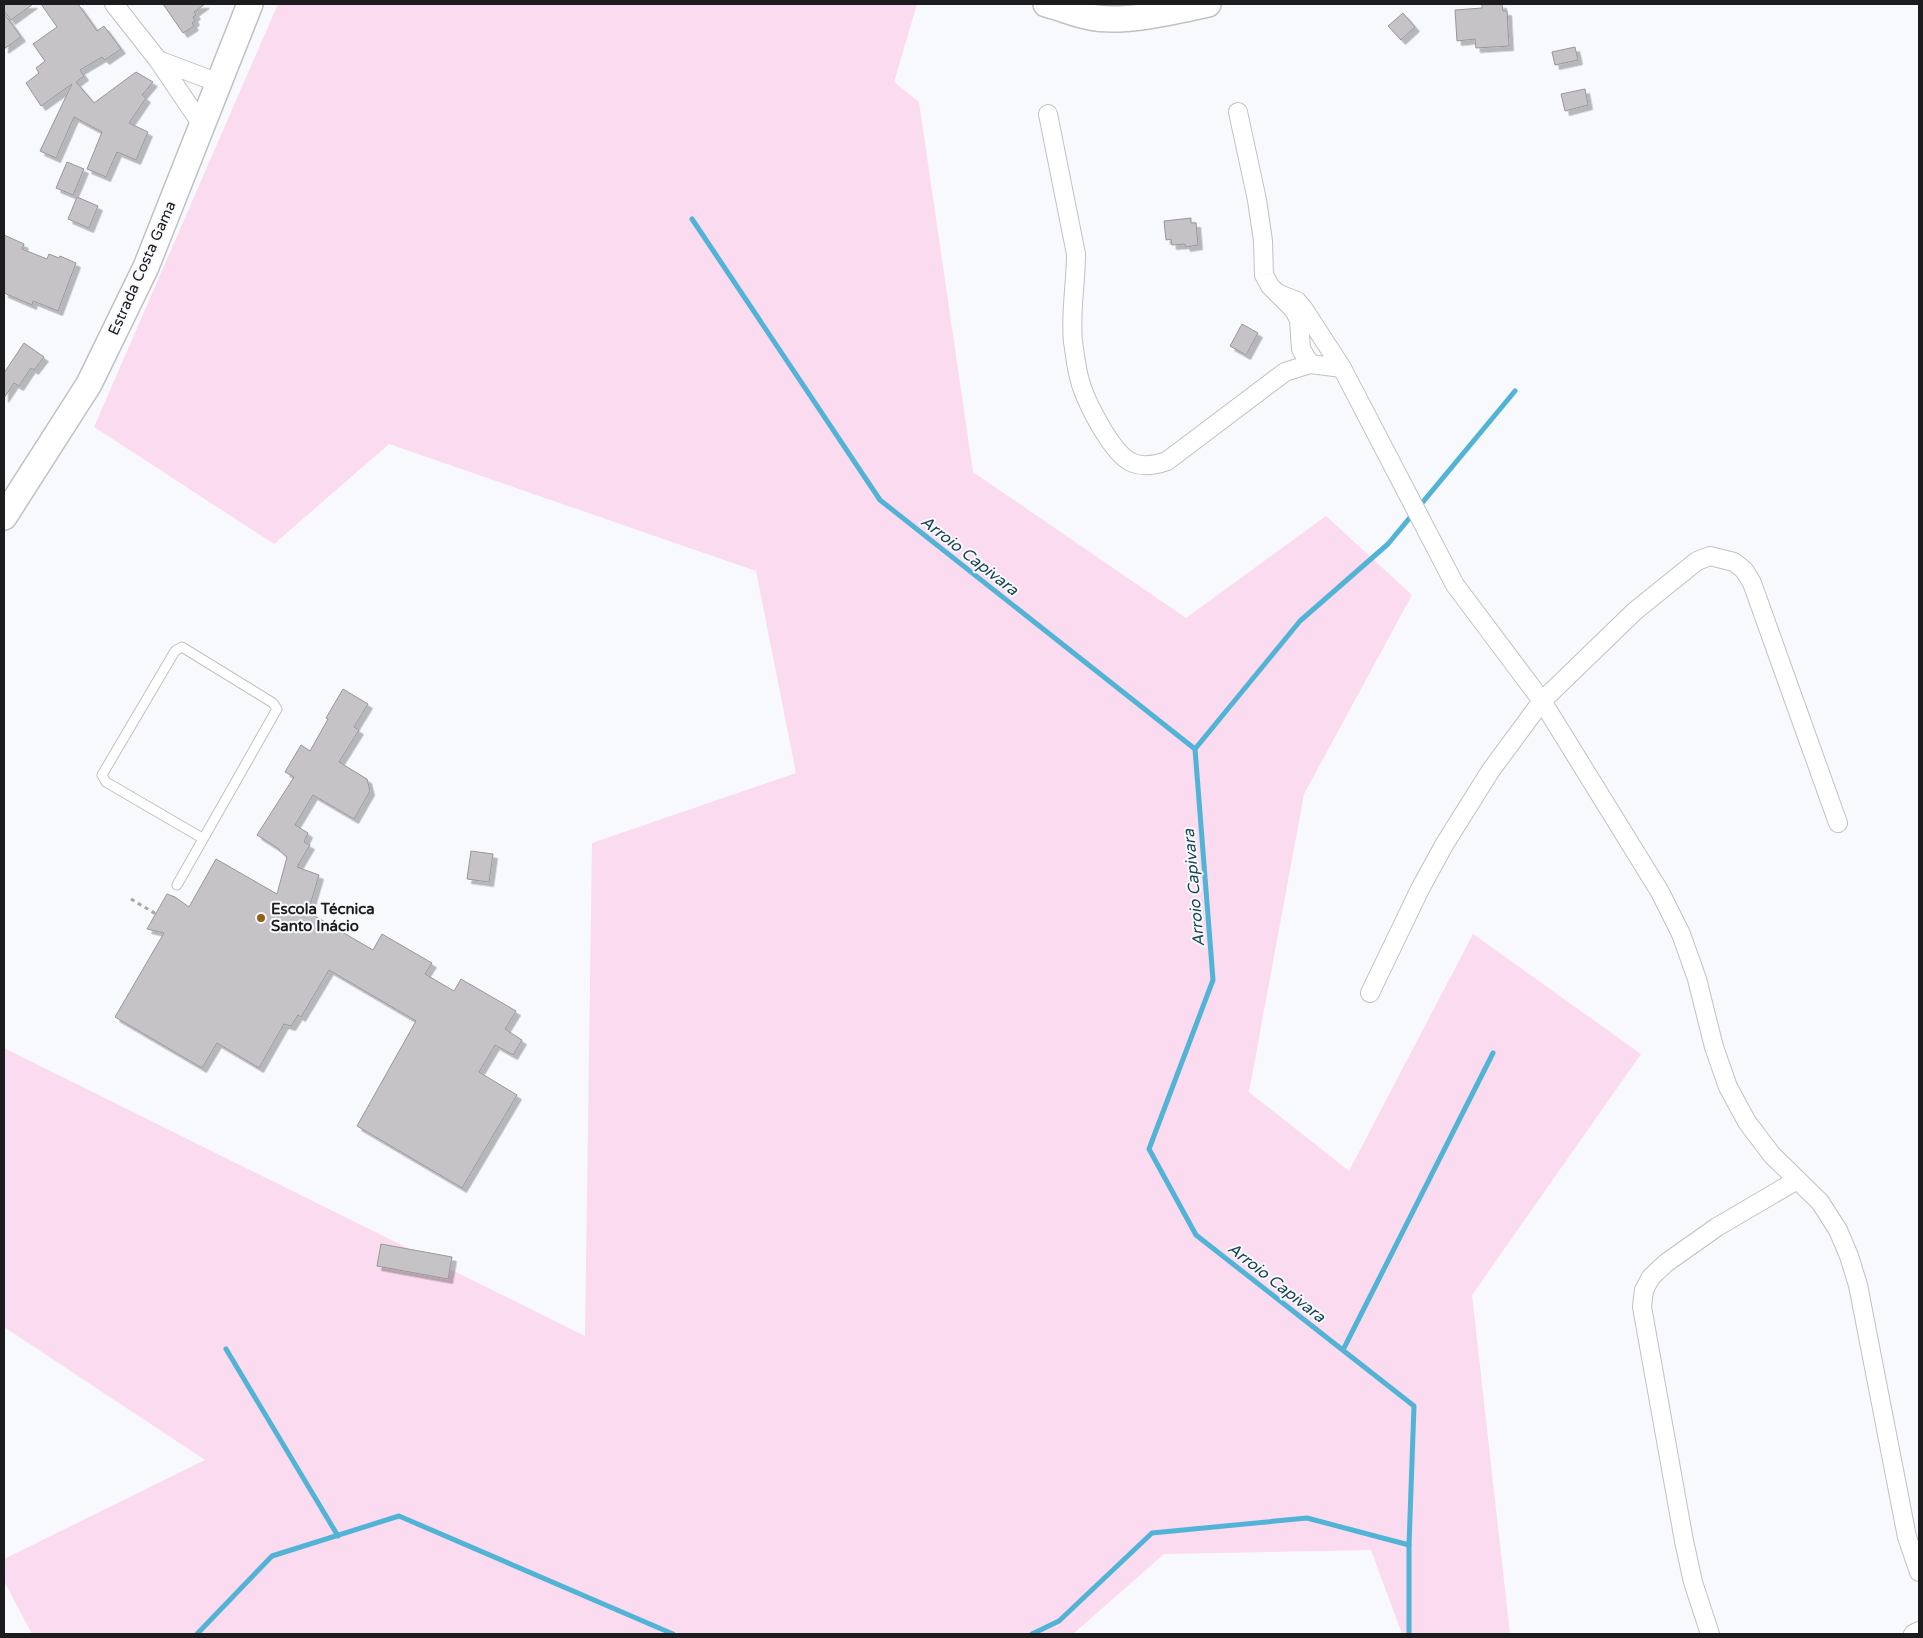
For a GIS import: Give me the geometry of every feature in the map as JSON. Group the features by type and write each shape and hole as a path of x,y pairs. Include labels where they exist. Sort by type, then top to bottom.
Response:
{"main road":[{"name":"Estrada Costa Gama","path":"4,517 89,384 146,267 250,4"},
{"path":"1046,4 1092,17 1121,18 1148,16 1208,4"}],"street":[{"path":"114,4 158,60 202,125"},
{"path":"158,60 219,83"},
{"path":"1238,112 1257,200 1263,241 1264,276 1270,286 1294,310 1299,320 1301,349 1310,364"},
{"path":"1048,114 1076,254 1076,277 1072,303 1073,342 1079,377 1093,413 1121,456 1132,463 1142,466 1167,462 1285,372 1310,364 1342,368"},
{"path":"1279,294 1297,301 1303,308 1342,368 1455,585 1542,701 1660,892 1681,934 1697,979 1714,1047 1728,1087 1747,1122 1772,1155 1820,1202 1838,1230 1858,1285 1907,1537 1919,1572"},
{"path":"1370,993 1420,888 1444,845 1491,770 1542,701 1635,611 1697,561 1710,556 1734,562 1744,570 1752,583 1838,823"},
{"path":"1710,1634 1693,1582 1684,1541 1642,1308 1644,1290 1651,1277 1683,1250 1717,1227 1797,1180"},
{"path":"1913,1634 1919,1631"}],"lane":[{"path":"178,885 202,838 276,709 273,702 182,647 175,651 102,775 106,782 202,838"}],"path":[{"path":"131,899 156,914"}],"shaded area":[{"path":"278,4 917,4 894,82 919,102 973,472 1186,618 1326,516 1412,595 1304,794 1249,1092 1349,1171 1473,934 1641,1054 1472,1295 1510,1634 1402,1634 1371,1550 1164,1554 1073,1634 32,1634 4,1581 4,1559 205,1460 4,1327 4,1048 585,1336 592,843 796,773 756,571 389,444 274,544 94,427"}],"building":[{"path":"4,4 33,4 11,20 4,11"},
{"path":"41,4 78,4 97,31 104,26 121,49 105,60 102,57 80,70 84,76 76,82 94,103 136,72 153,82 142,95 146,98 129,123 148,132 136,160 117,152 106,177 87,169 102,132 74,117 56,158 40,151 72,84 41,106 26,83 39,73 36,68 45,61 33,44 57,27"},
{"path":"163,4 205,4 194,12 196,15 193,17 195,21 192,23 194,26 183,33"},
{"path":"1482,4 1502,4 1503,11 1507,11 1509,46 1476,48 1475,39 1457,41 1455,10 1482,8"},
{"path":"4,13 21,37 4,49"},
{"path":"1403,13 1415,27 1401,40 1388,26"},
{"path":"1575,47 1578,60 1555,65 1552,52"},
{"path":"1585,89 1588,105 1565,111 1561,94"},
{"path":"67,162 84,169 73,195 56,188"},
{"path":"77,197 98,206 89,228 68,219"},
{"path":"1191,218 1191,223 1196,223 1198,245 1186,247 1185,244 1172,245 1171,239 1166,240 1164,221"},
{"path":"4,235 24,244 22,249 47,259 49,254 59,258 60,256 76,263 58,311 33,301 32,305 4,293"},
{"path":"1242,324 1258,333 1246,355 1230,346"},
{"path":"24,343 44,357 34,370 31,368 19,386 14,383 4,398 4,373"},
{"path":"343,689 368,704 354,727 359,730 339,762 367,779 370,791 354,819 313,795 295,825 308,833 304,842 310,845 297,867 319,875 308,912 373,950 382,934 432,963 425,974 454,991 461,979 516,1011 505,1029 522,1040 513,1055 495,1045 479,1072 517,1095 462,1188 357,1126 416,1021 329,970 301,1017 298,1015 291,1026 284,1024 259,1068 217,1043 202,1068 115,1017 164,933 147,929 167,894 189,907 216,859 277,894 287,857 279,849 257,835 294,777 285,772 301,745 310,751"},
{"path":"471,851 493,854 489,882 467,879"},
{"path":"381,1244 452,1257 448,1279 377,1266"}],"waterway":[{"name":"Arroio Capivara","path":"692,219 880,500 1195,749 1213,980 1149,1149 1196,1235 1414,1406 1409,1545 1409,1634"},
{"path":"1195,749 1300,621 1388,544 1515,391"},
{"path":"1343,1350 1493,1053"},
{"path":"226,1349 338,1536"},
{"path":"197,1634 272,1556 399,1516 673,1634"},
{"path":"1032,1634 1059,1621 1152,1533 1307,1518 1409,1545"}],"place":[{"name":"Escola Técnica Santo Inácio","path":"261,918"}]}
